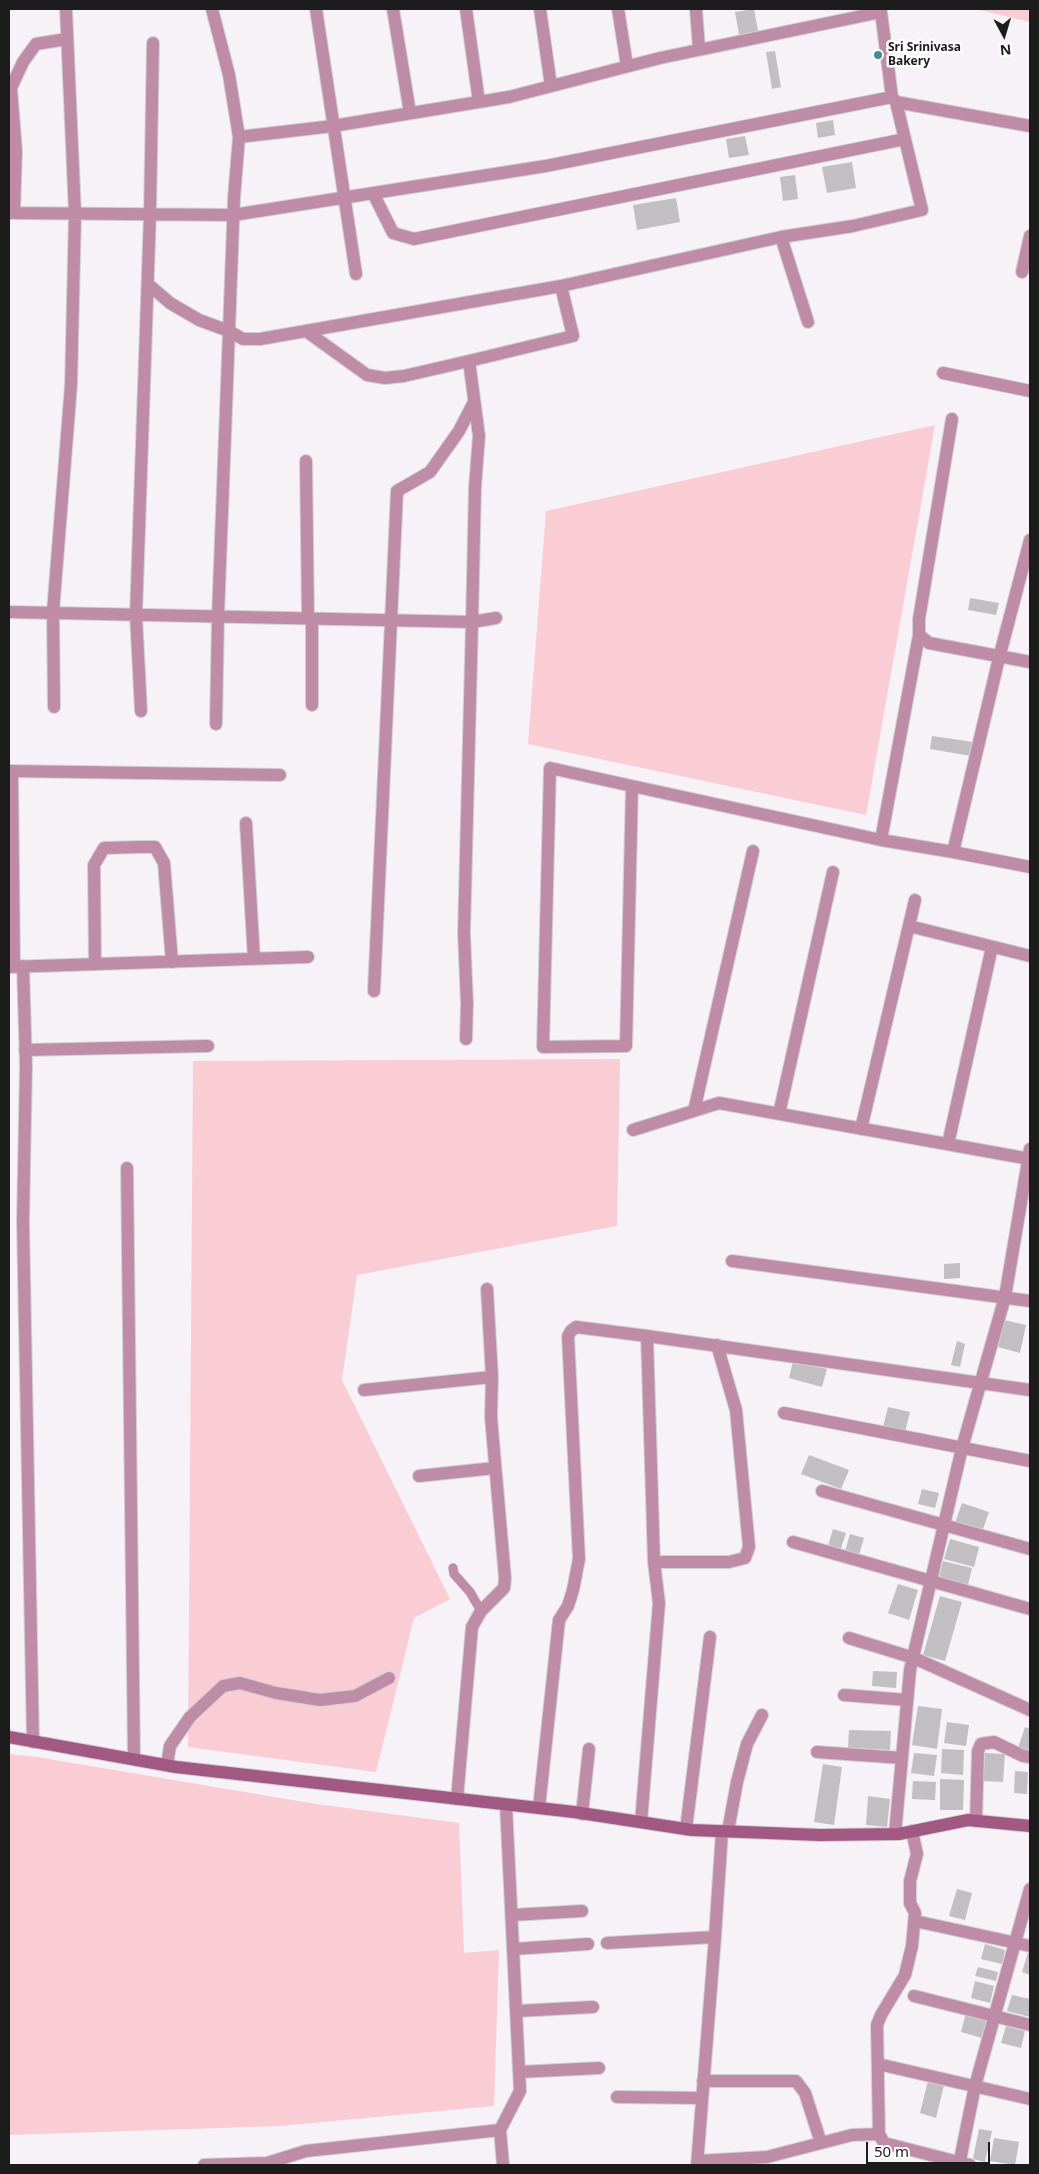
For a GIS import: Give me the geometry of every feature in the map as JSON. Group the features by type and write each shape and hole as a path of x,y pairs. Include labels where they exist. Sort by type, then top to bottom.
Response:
{"street":[{"path":"54,707 53,612 72,385 75,214 66,9"},
{"path":"212,9 229,75 239,138 229,331 218,616 216,724"},
{"path":"316,9 356,274"},
{"path":"394,9 410,113"},
{"path":"466,9 479,102"},
{"path":"540,9 551,86"},
{"path":"618,9 628,66"},
{"path":"696,9 699,49"},
{"path":"148,284 170,303 199,320 229,331 243,339 260,339 561,286 781,237 853,226 922,210 894,99 881,12 699,49 479,102 333,126 239,138"},
{"path":"67,39 36,44 23,62 12,88 16,151 11,213 234,216 546,166 894,99 1030,126"},
{"path":"141,711 136,615 148,284 153,43"},
{"path":"374,195 393,233 414,239 905,138"},
{"path":"1022,272 1030,236"},
{"path":"781,237 808,322"},
{"path":"306,332 367,375 385,378 404,376 573,336 561,286"},
{"path":"466,1039 467,1004 464,932 475,487 479,436 469,361"},
{"path":"943,373 1030,391"},
{"path":"374,991 397,491 430,472 459,432 474,402"},
{"path":"880,840 919,635 918,618 952,419"},
{"path":"306,461 312,705"},
{"path":"953,852 999,658 1030,540"},
{"path":"9,612 472,622 496,618"},
{"path":"919,635 929,643 999,658 1030,662"},
{"path":"632,786 626,1046 543,1047 550,768 880,840 1030,867"},
{"path":"33,1742 23,1221 26,1050 15,966 10,771 280,775"},
{"path":"246,823 254,959"},
{"path":"95,964 94,865 104,848 155,847 164,863 172,962"},
{"path":"694,1111 753,851"},
{"path":"778,1114 833,872"},
{"path":"861,1129 915,900"},
{"path":"909,926 1030,956"},
{"path":"948,1144 992,947"},
{"path":"15,966 308,957"},
{"path":"26,1050 208,1046"},
{"path":"633,1130 718,1103 948,1144 1030,1156 1005,1297 979,1382 962,1448 910,1670 896,1834"},
{"path":"127,1168 134,1760"},
{"path":"732,1261 1030,1301"},
{"path":"457,1799 472,1627 481,1611 504,1588 505,1578 490,1417 492,1377 486,1289"},
{"path":"539,1808 559,1620 568,1606 579,1559 568,1336 576,1327 717,1345 1030,1390"},
{"path":"640,1822 658,1632 659,1603 654,1562 647,1336"},
{"path":"654,1562 729,1562 746,1558 749,1547 736,1410 717,1345"},
{"path":"364,1390 492,1377"},
{"path":"784,1413 1030,1461"},
{"path":"419,1476 495,1468"},
{"path":"822,1491 1030,1549"},
{"path":"793,1542 1030,1609"},
{"path":"686,1829 710,1637"},
{"path":"849,1638 914,1658 1030,1710"},
{"path":"167,1765 170,1746 190,1717 223,1686 240,1683 276,1693 320,1700 355,1696 389,1678"},
{"path":"844,1695 907,1700"},
{"path":"762,1715 747,1744 725,1831 714,1937 701,2098 698,2163 767,2157 852,2135 879,2134"},
{"path":"9,1737 167,1765 539,1808 686,1829 820,1835 896,1834 968,1820 1030,1826"},
{"path":"976,1820 978,1751 982,1744 994,1742 1023,1756 1030,1757"},
{"path":"582,1814 589,1749"},
{"path":"817,1752 902,1758"},
{"path":"503,2165 500,2130 520,2091 506,1805"},
{"path":"912,1831 917,1854 910,1881 910,1903 916,1913 912,1946 905,1975 877,2025 879,2134 884,2143 963,2165 975,2086 1030,1889"},
{"path":"512,1915 582,1911"},
{"path":"915,1922 1030,1946"},
{"path":"606,1943 714,1937"},
{"path":"514,1949 588,1944"},
{"path":"914,1996 1030,2025"},
{"path":"517,2011 593,2007"},
{"path":"878,2064 1030,2098"},
{"path":"520,2072 599,2068"},
{"path":"703,2082 796,2080 805,2094 821,2143"},
{"path":"617,2097 701,2098"},
{"path":"204,2165 273,2163 306,2151 500,2130"}],"lane":[{"path":"453,1568 454,1574 470,1592 481,1611"}],"shaded area":[{"path":"975,9 1030,9 1030,22"},
{"path":"935,425 866,815 528,744 546,511"},
{"path":"620,1059 617,1226 357,1275 342,1380 450,1599 414,1618 376,1772 188,1747 193,1061"},
{"path":"9,1754 37,1757 316,1804 459,1823 464,1953 499,1950 494,2106 280,2126 9,2135"}],"building":[{"path":"754,9 759,36 740,40 735,12"},
{"path":"775,51 781,87 772,89 766,52"},
{"path":"833,120 835,135 818,138 816,123"},
{"path":"745,136 749,155 729,158 726,139"},
{"path":"852,162 856,188 827,193 822,167"},
{"path":"795,175 798,199 783,201 780,177"},
{"path":"676,198 680,222 637,230 633,205"},
{"path":"970,598 999,603 996,615 968,610"},
{"path":"932,736 973,742 971,756 930,749"},
{"path":"960,1263 960,1278 944,1279 944,1264"},
{"path":"1004,1320 1026,1325 1020,1353 998,1347"},
{"path":"957,1341 965,1344 960,1367 951,1365"},
{"path":"793,1361 827,1369 822,1387 789,1378"},
{"path":"888,1407 910,1412 904,1436 882,1431"},
{"path":"809,1455 849,1470 841,1489 801,1474"},
{"path":"922,1489 939,1493 935,1508 918,1504"},
{"path":"962,1503 989,1512 982,1532 955,1523"},
{"path":"833,1529 846,1533 840,1551 828,1546"},
{"path":"850,1534 864,1538 859,1555 845,1551"},
{"path":"950,1539 979,1547 974,1567 944,1559"},
{"path":"943,1561 972,1568 967,1589 938,1582"},
{"path":"898,1584 918,1590 909,1620 888,1613"},
{"path":"940,1596 962,1602 945,1661 923,1655"},
{"path":"873,1671 897,1672 896,1688 872,1686"},
{"path":"918,1706 942,1709 937,1749 912,1745"},
{"path":"947,1722 969,1725 966,1746 944,1743"},
{"path":"1025,1727 1030,1729 1030,1753 1018,1748"},
{"path":"849,1730 891,1731 890,1750 848,1748"},
{"path":"942,1749 964,1750 963,1775 941,1773"},
{"path":"914,1753 937,1755 934,1776 911,1773"},
{"path":"985,1753 1005,1754 1003,1782 983,1781"},
{"path":"823,1764 842,1767 834,1825 814,1822"},
{"path":"1015,1771 1028,1772 1027,1794 1014,1793"},
{"path":"940,1779 964,1780 963,1810 940,1810"},
{"path":"913,1781 936,1782 935,1800 912,1799"},
{"path":"868,1796 890,1799 887,1827 866,1825"},
{"path":"957,1889 972,1893 965,1920 949,1916"},
{"path":"985,1944 1005,1950 1002,1964 981,1959"},
{"path":"1030,1946 1030,1975 1022,1972"},
{"path":"978,1967 998,1972 996,1981 975,1976"},
{"path":"975,1981 994,1986 990,2003 971,1998"},
{"path":"1012,1995 1030,1999 1030,2017 1007,2011"},
{"path":"966,2013 987,2019 982,2038 961,2032"},
{"path":"1006,2026 1025,2031 1021,2048 1001,2043"},
{"path":"928,2081 944,2085 936,2118 920,2113"},
{"path":"979,2129 992,2131 985,2162 973,2159"},
{"path":"994,2138 1019,2142 1015,2165 990,2161"}],"place":[{"name":"Sri Srinivasa Bakery","path":"878,55"}]}
